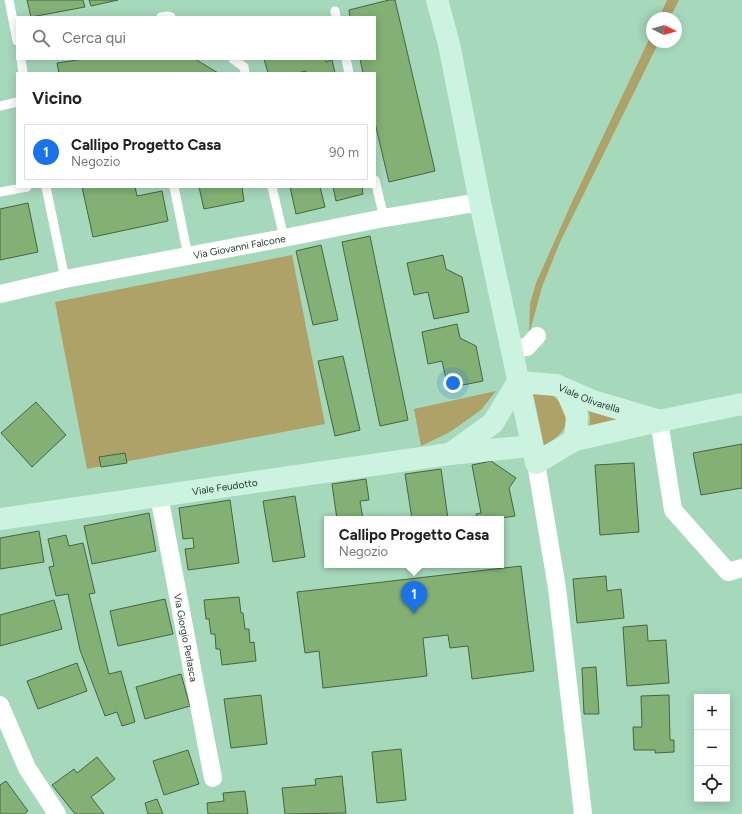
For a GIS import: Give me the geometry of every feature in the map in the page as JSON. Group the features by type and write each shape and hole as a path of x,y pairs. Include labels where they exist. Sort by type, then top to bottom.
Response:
{"street":[{"path":"437,0 449,44 480,202 534,454 558,588 581,814"},
{"name":"Via Giovanni Falcone","path":"0,294 65,279 384,218 480,202"},
{"path":"511,349 527,347 537,336"},
{"path":"459,454 493,423 518,382"},
{"name":"Viale Olivarella","path":"518,382 556,385 593,401 659,421"},
{"path":"566,390 577,416 574,440"},
{"name":"Viale Olivarella","path":"534,454 574,440 742,404"},
{"path":"659,421 673,510 728,572 742,568"},
{"path":"459,454 527,425"},
{"name":"Viale Feudotto","path":"0,519 459,454 534,454"},
{"name":"Via Giorgio Perlasca","path":"159,496 213,778"},
{"path":"0,705 27,768 57,814"}],"lane":[{"path":"9,0 16,36"},
{"path":"21,60 24,72"},
{"path":"234,60 244,67 245,72"},
{"path":"346,60 349,72"},
{"path":"0,106 16,102"},
{"path":"376,184 384,218"},
{"path":"0,192 22,188"},
{"path":"46,188 65,279"},
{"path":"174,188 188,256"},
{"path":"272,188 284,238"}],"shaded area":[{"path":"667,0 679,0 673,12 662,12"},
{"path":"646,46 646,48 656,48 560,242 542,287 529,335 530,304 536,283 572,202"},
{"path":"292,255 325,424 87,469 55,302"},
{"path":"496,391 481,410 450,432 421,446 414,409"},
{"path":"533,393 551,394 564,408 566,414 567,420 563,431 549,443 544,445"},
{"path":"588,407 637,419 589,429 590,418"}],"building":[{"path":"27,0 83,0 85,7 36,16 31,16"},
{"path":"89,0 118,0 91,6"},
{"path":"389,0 395,0 435,171 389,182 376,127 376,72 363,72 360,60 376,60 376,16 350,16 349,10"},
{"path":"77,60 197,60 216,72 59,72 57,63"},
{"path":"264,60 325,60 326,62 332,60 335,72 306,71 268,72"},
{"path":"82,188 135,188 137,196 162,191 168,221 93,237"},
{"path":"199,188 242,188 244,201 204,209"},
{"path":"290,188 320,188 325,207 296,214"},
{"path":"333,188 362,188 363,194 336,201"},
{"path":"28,203 38,252 0,260 0,209"},
{"path":"370,236 408,420 380,426 342,242"},
{"path":"321,245 338,320 313,325 296,251"},
{"path":"443,255 446,269 462,277 469,312 434,319 428,292 414,295 407,263"},
{"path":"457,324 460,338 476,346 483,381 448,388 442,361 428,364 422,332"},
{"path":"343,356 360,430 335,436 318,361"},
{"path":"36,402 66,435 32,467 1,433"},
{"path":"742,444 742,488 701,495 693,453"},
{"path":"125,453 127,463 101,467 99,457"},
{"path":"491,461 516,478 509,488 515,516 504,518 504,516 476,516 476,514 481,513 472,465"},
{"path":"634,463 639,532 600,535 595,465"},
{"path":"441,469 448,516 412,516 405,474"},
{"path":"366,479 369,500 360,501 362,516 337,516 332,484"},
{"path":"295,496 305,557 273,562 263,501"},
{"path":"230,500 239,563 188,570 185,549 194,548 193,538 183,539 179,508"},
{"path":"149,513 156,551 92,564 84,526"},
{"path":"39,531 44,562 0,569 0,538"},
{"path":"66,535 69,546 83,543 95,593 89,594 109,674 121,671 135,722 122,726 117,712 105,716 80,650 68,594 56,596 49,567 54,566 48,539"},
{"path":"521,566 534,671 472,679 468,646 450,648 448,635 423,638 427,676 323,688 319,651 305,653 297,592"},
{"path":"606,576 607,591 621,589 624,618 577,623 573,579"},
{"path":"239,597 245,629 249,629 250,643 254,642 256,661 222,665 220,649 216,649 215,634 211,634 209,619 206,619 204,600"},
{"path":"165,599 173,634 118,646 110,611"},
{"path":"54,600 62,629 0,646 0,615"},
{"path":"647,625 648,641 666,640 669,683 627,686 623,627"},
{"path":"77,663 87,691 38,709 27,681"},
{"path":"596,667 599,714 584,714 582,668"},
{"path":"181,674 190,706 145,719 136,687"},
{"path":"261,695 267,744 231,748 224,699"},
{"path":"669,695 670,740 674,740 674,752 655,753 655,750 634,750 633,727 642,727 641,696"},
{"path":"401,749 406,800 377,803 372,752"},
{"path":"188,750 199,784 164,795 153,761"},
{"path":"97,757 115,779 91,797 104,814 75,814 52,785 74,769 77,773"},
{"path":"342,776 346,813 285,814 282,788 316,785 315,779"},
{"path":"6,781 28,811 24,814 0,814 0,785"},
{"path":"245,791 248,814 208,814 207,803 224,801 223,793"},
{"path":"157,799 163,814 148,814 145,803"}],"place":[{"name":"Callipo Progetto Casa","path":"414,614"}]}
